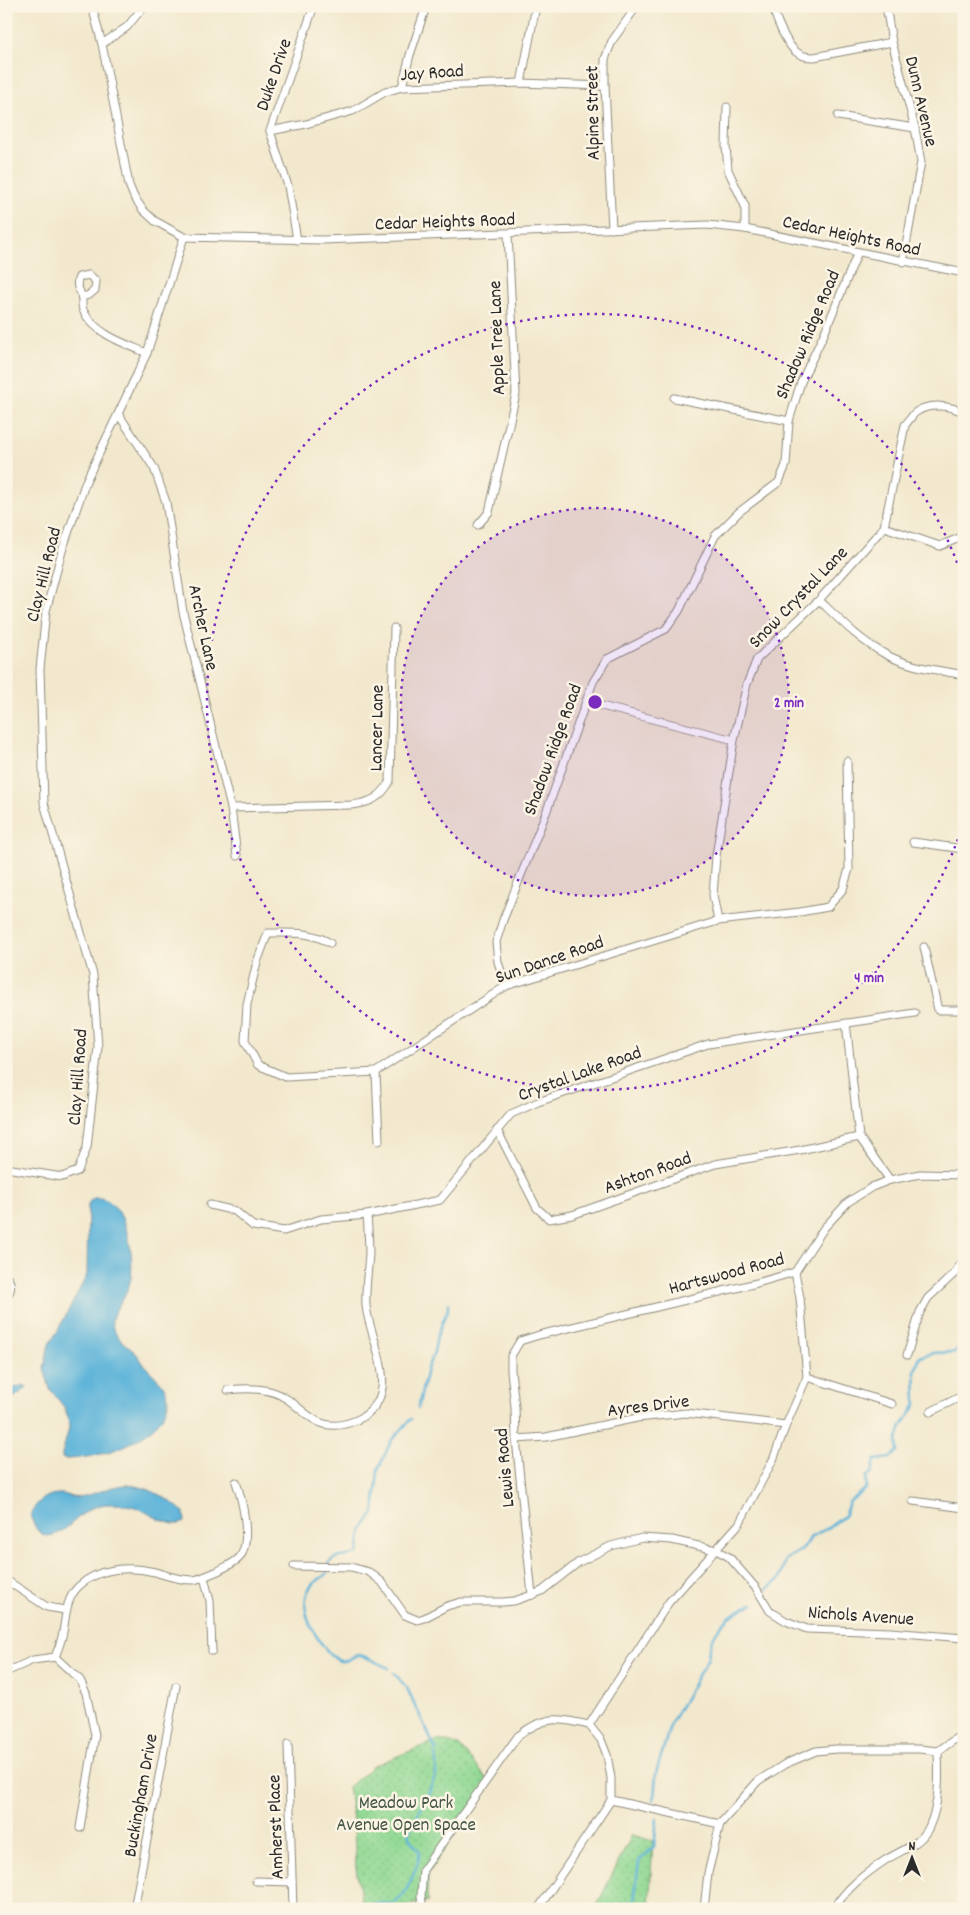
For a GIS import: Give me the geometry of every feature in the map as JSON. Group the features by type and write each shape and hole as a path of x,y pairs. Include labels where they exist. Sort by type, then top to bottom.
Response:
{"street":[{"name":"Cedar Heights Road","path":"92,6 102,44 129,186 139,203 155,221 184,237 297,240 378,239 707,225 744,229 964,273"},
{"path":"102,44 126,27 144,6"},
{"name":"Duke Drive","path":"297,240 288,186 270,131 314,6"},
{"path":"521,83 536,6"},
{"name":"Alpine Street","path":"612,229 605,59 612,41 638,6"},
{"path":"773,6 775,16 794,50 805,57 814,57 892,42"},
{"name":"Dunn Avenue","path":"886,6 892,42 915,128 921,162 902,262"},
{"path":"402,86 426,7"},
{"name":"Jay Road","path":"270,131 306,124 353,111 385,92 402,86 521,83 605,86"},
{"path":"727,107 726,146 728,170 745,206 744,229"},
{"path":"838,116 915,128"},
{"name":"Apple Tree Lane","path":"478,525 490,512 516,394 508,234"},
{"name":"Clay Hill Road","path":"6,1168 62,1178 78,1172 87,1147 98,1047 93,975 44,802 40,669 46,611 62,551 86,481 147,353 184,237"},
{"name":"Shadow Ridge Road","path":"506,986 498,962 496,942 546,813 593,682 607,659 666,629 679,611 715,536 739,512 779,482 786,465 789,421 801,382 824,334 858,252"},
{"path":"82,297 81,302 84,312 94,325 114,338 147,353"},
{"path":"674,398 789,421"},
{"name":"Snow Crystal Lane","path":"718,921 713,895 716,856 734,740 747,684 757,659 818,600 884,527 906,425 916,412 932,405 964,413"},
{"name":"Archer Lane","path":"119,415 154,468 166,502 183,612 231,808 237,856"},
{"path":"884,527 940,546 964,536"},
{"path":"818,600 856,636 886,655 920,666 964,675"},
{"name":"Lancer Lane","path":"231,808 351,805 368,802 379,797 390,781 394,628"},
{"path":"586,702 734,740"},
{"name":"Sun Dance Road","path":"376,1072 506,986 718,921 828,907 844,889 849,869 847,761"},
{"path":"913,842 964,849"},
{"path":"330,943 318,936 304,933 268,933 257,962 247,1004 245,1041 258,1065 286,1076 376,1072 379,1141"},
{"path":"924,947 938,1010 964,1010"},
{"name":"Crystal Lake Road","path":"210,1205 235,1211 253,1226 284,1231 321,1219 367,1215 440,1200 511,1114 538,1102 708,1044 915,1013"},
{"path":"846,1023 859,1137 890,1180"},
{"name":"Ashton Road","path":"497,1130 537,1208 549,1219 572,1215 715,1164 800,1150 859,1137"},
{"name":"Hartswood Road","path":"520,1341 795,1272 824,1228 848,1202 872,1188 890,1180 920,1174 964,1175"},
{"path":"228,1390 264,1390 285,1397 321,1423 340,1426 356,1421 364,1416 378,1402 382,1385 382,1366 372,1335 366,1307 365,1280 369,1254 367,1215"},
{"path":"907,1355 920,1312 928,1298 954,1274 964,1260"},
{"path":"590,1725 669,1602 739,1524 773,1460 807,1378 800,1298 795,1272"},
{"path":"6,1276 11,1289 6,1297"},
{"name":"Lewis Road","path":"520,1341 512,1356 511,1371 532,1595"},
{"path":"807,1378 892,1404"},
{"path":"930,1412 964,1395"},
{"name":"Ayres Drive","path":"516,1439 546,1437 637,1418 686,1413 786,1425"},
{"path":"56,1658 63,1633 65,1610 78,1587 100,1572 130,1569 154,1572 177,1579 196,1580 232,1563 240,1557 244,1549 245,1534 243,1506 236,1482"},
{"path":"913,1501 964,1508"},
{"name":"Nichols Avenue","path":"294,1566 351,1567 369,1572 382,1582 405,1615 418,1620 447,1606 461,1602 508,1602 532,1595 542,1591 579,1562 611,1546 642,1538 672,1540 716,1550 729,1556 756,1588 770,1611 786,1621 807,1629 890,1632 964,1638"},
{"path":"204,1577 210,1601 212,1651"},
{"path":"6,1580 40,1604 65,1610"},
{"path":"6,1672 33,1660 56,1658 80,1680 86,1693 94,1735 80,1828"},
{"name":"Buckingham Drive","path":"134,1909 176,1686"},
{"path":"422,1909 420,1896 423,1870 518,1736 532,1726 546,1720 563,1719 590,1725 601,1740 607,1755 611,1778 611,1800 538,1909"},
{"path":"704,1909 708,1874 720,1824 758,1781 785,1764 816,1751 836,1748 938,1751 964,1733"},
{"name":"Amherst Place","path":"288,1744 293,1909"},
{"path":"834,1909 839,1900 858,1880 884,1861 916,1843 929,1829 936,1806 938,1790 938,1751"},
{"path":"611,1800 720,1824"},
{"path":"256,1881 292,1882"}],"green space":[{"name":"Meadow Park Avenue Open Space","path":"438,1740 459,1746 490,1782 428,1874 428,1901 390,1909 363,1909 356,1868 354,1828 348,1787 373,1766"},
{"path":"632,1835 653,1841 649,1909 595,1909"}],"water":[{"path":"94,1198 105,1200 114,1206 127,1230 130,1245 132,1272 130,1282 112,1319 113,1329 119,1338 135,1352 145,1366 161,1382 168,1400 162,1418 140,1438 110,1452 67,1459 62,1458 62,1454 69,1428 68,1417 64,1407 50,1389 44,1368 49,1344 87,1275 88,1205"},
{"path":"23,1385 27,1387 26,1389 6,1403 6,1389"},
{"path":"125,1485 141,1487 157,1493 184,1513 185,1522 173,1524 166,1522 135,1507 115,1504 101,1505 84,1513 62,1531 54,1535 45,1536 37,1530 31,1518 37,1504 51,1495 86,1496"}],"waterway":[{"path":"418,1408 427,1369 448,1309 448,1303"},
{"path":"767,1589 781,1577 785,1560 803,1549 811,1537 828,1528 844,1516 850,1501 866,1488 866,1477 872,1473 875,1460 890,1458 898,1451 897,1442 902,1426 916,1405 915,1371 920,1357 933,1353 955,1352 964,1345"},
{"path":"328,1564 338,1557 358,1553 362,1529 374,1514 378,1470 391,1441 411,1419"},
{"path":"327,1573 312,1585 306,1599 307,1616 319,1641 335,1659 345,1661 361,1655 389,1668"},
{"path":"654,1800 656,1773 671,1723 708,1658 712,1640 722,1624 736,1612 753,1604"},
{"path":"364,1909 375,1904 395,1902 404,1894 408,1887 420,1852 410,1839 408,1833 427,1797 436,1774 436,1750 407,1688 394,1673"},
{"path":"633,1909 639,1861 654,1847 657,1819"}]}
